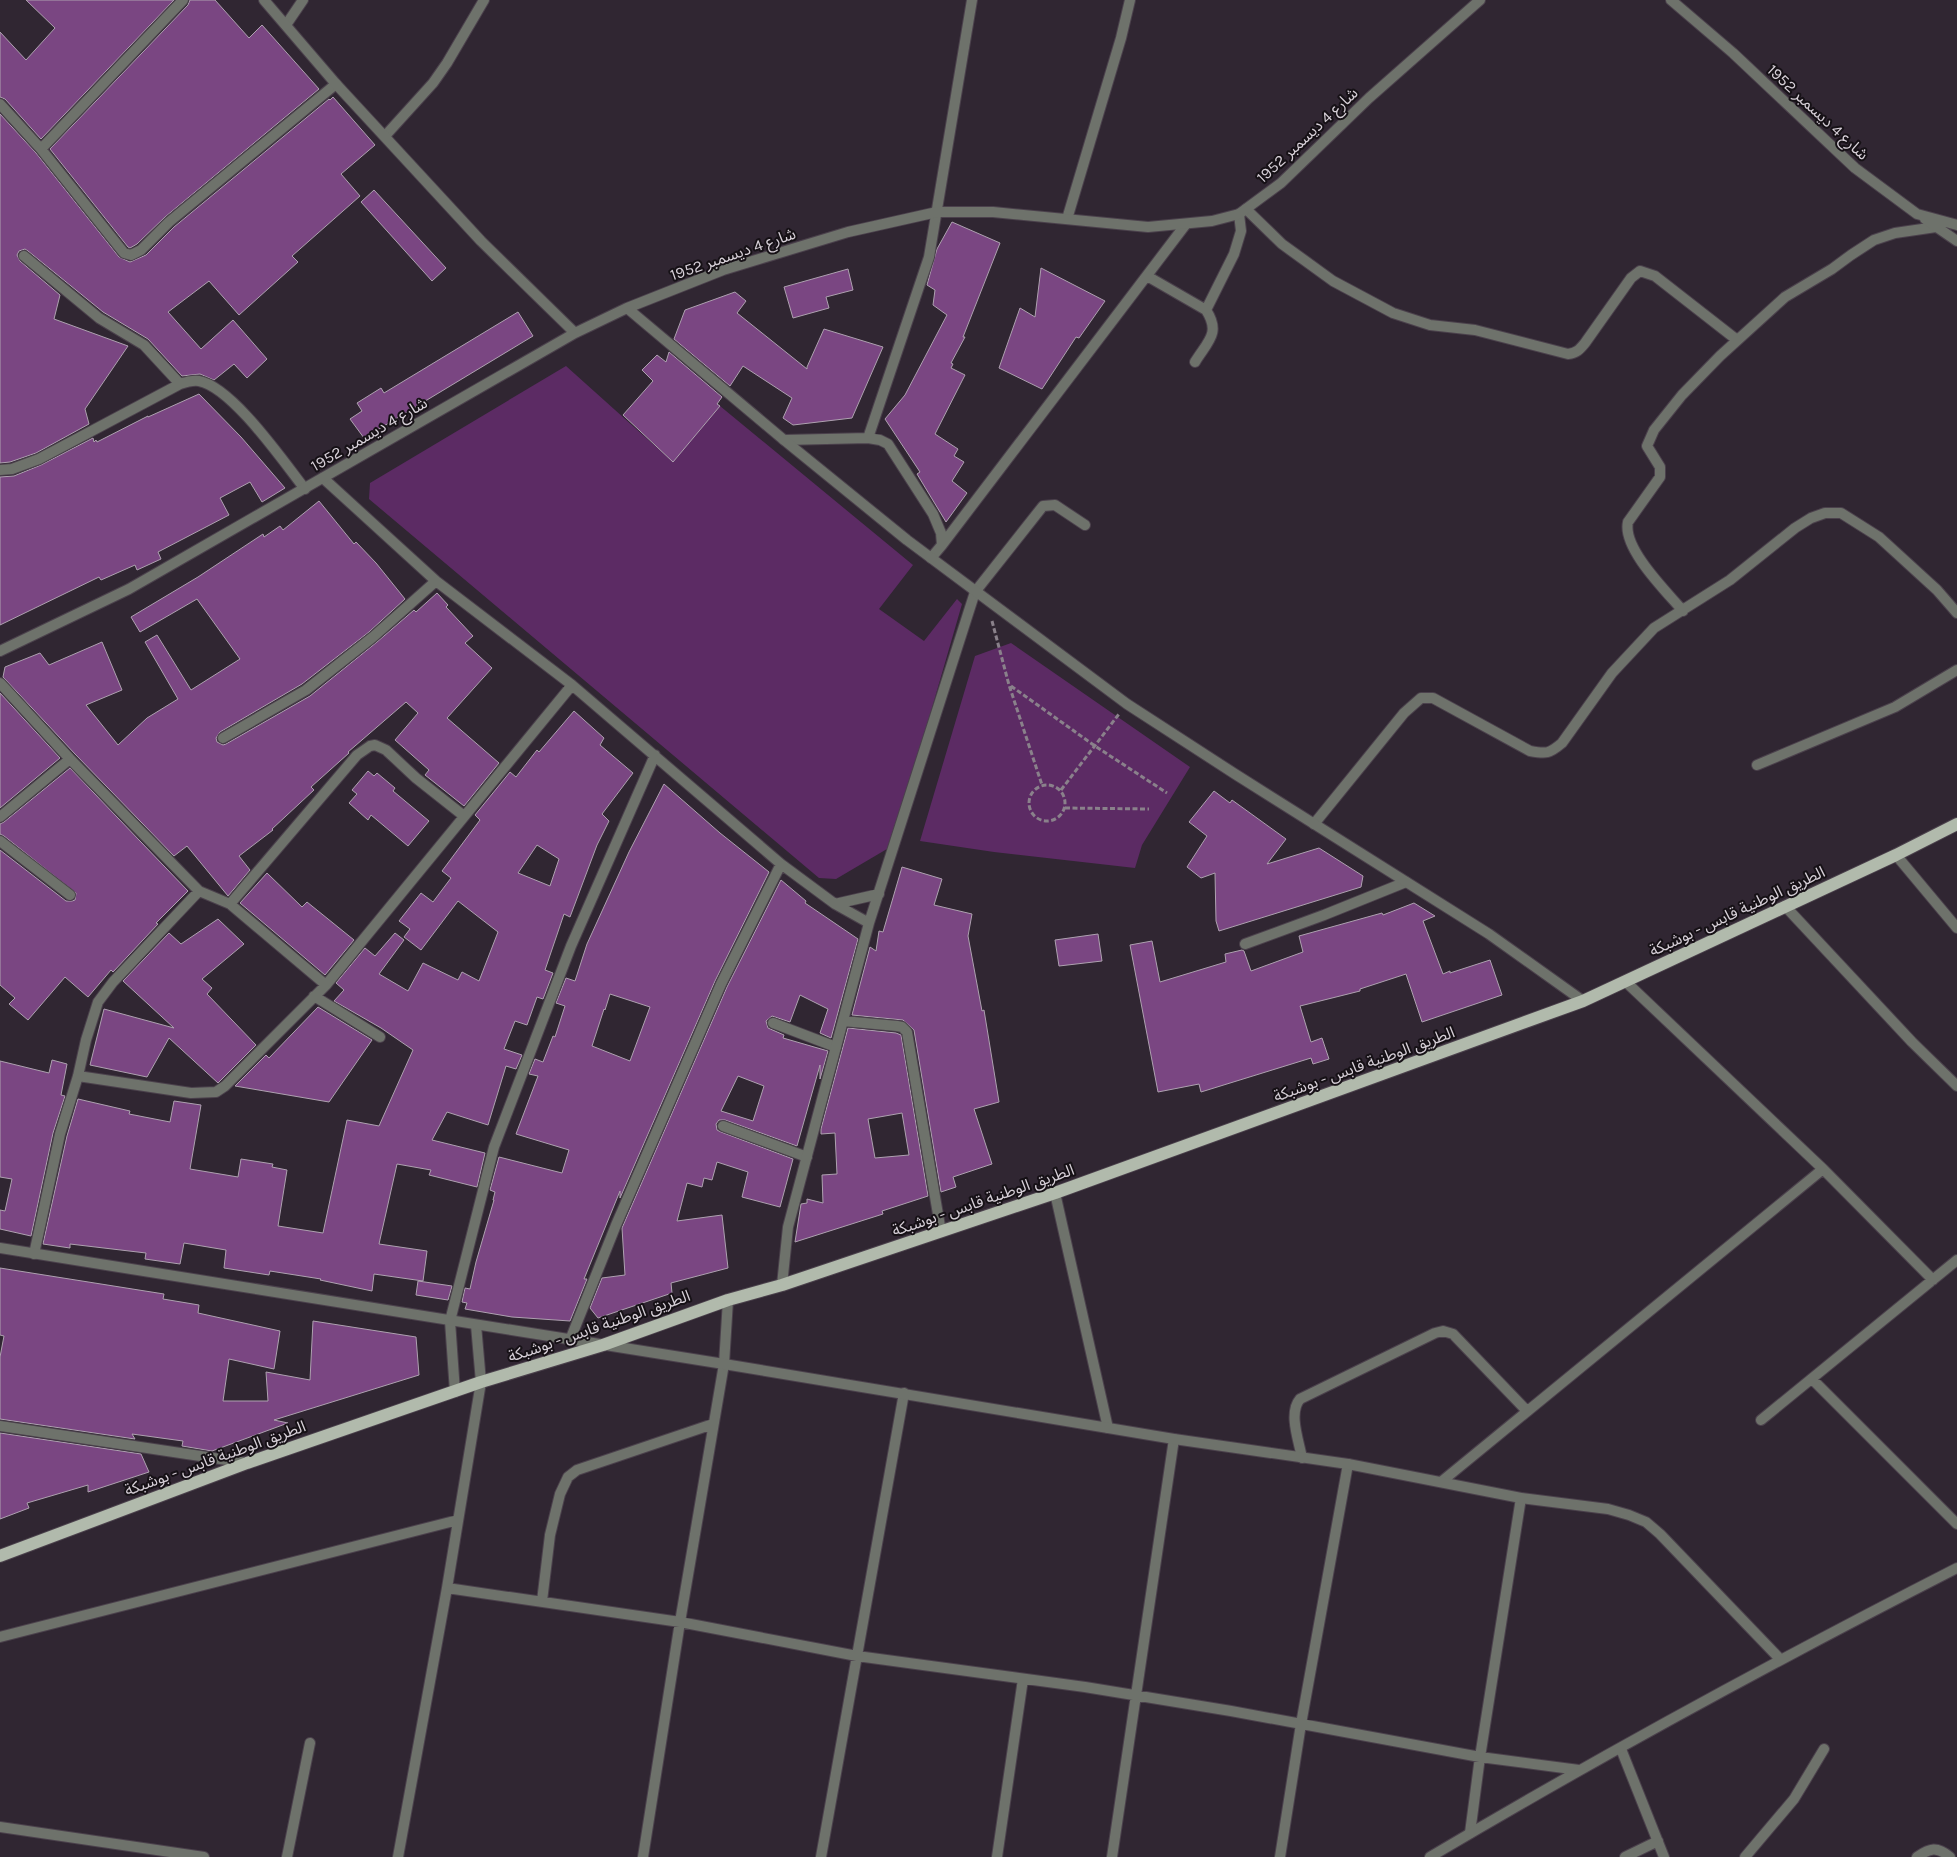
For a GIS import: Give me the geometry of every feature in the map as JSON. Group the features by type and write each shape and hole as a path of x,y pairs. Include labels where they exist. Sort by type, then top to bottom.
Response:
{"main road":[{"name":"الطريق الوطنية قابس - بوشبكة","path":"0,1556 247,1463 481,1382 603,1345 728,1300 782,1285 1056,1193 1583,1001 1896,855 1957,824"}],"street":[{"path":"42,148 183,0"},
{"path":"264,0 336,84 481,241 575,333"},
{"path":"286,25 303,0"},
{"path":"385,136 433,83 484,0"},
{"path":"868,438 929,257 972,0"},
{"path":"1067,219 1121,38 1130,0"},
{"name":"شارع 4 ديسمبر 1952","path":"0,651 129,589 575,333 627,308 723,270 848,232 937,212 993,212 1148,227 1212,221 1243,212 1281,183 1369,98 1480,0"},
{"name":"شارع 4 ديسمبر 1952","path":"1671,0 1733,53 1855,168 1917,214 1957,225"},
{"path":"0,104 42,148 124,253 129,255 134,254 336,84"},
{"path":"1206,310 1234,254 1243,212"},
{"path":"1243,212 1282,244 1333,281 1393,313 1430,325 1475,330 1568,354 1573,353 1579,350 1585,343 1631,278 1640,271 1655,276 1737,340"},
{"path":"1917,214 1957,241"},
{"path":"931,558 1186,224"},
{"path":"1683,611 1648,569 1632,546 1626,530 1628,522 1660,477 1660,467 1647,446 1650,436 1682,395 1737,340 1785,297 1832,269 1874,240 1895,232 1936,227"},
{"path":"24,256 99,318 144,345 180,384"},
{"path":"1147,276 1206,310 1214,322 1214,331 1195,362"},
{"path":"627,308 784,440 931,558 1127,704 1489,934 1583,1001"},
{"path":"0,470 12,469 39,459 180,384 193,380 200,381 219,390 229,398 270,444 305,489"},
{"path":"784,440 868,438 880,440 888,444 933,514 941,533 942,545"},
{"path":"323,478 436,581 572,685 781,864 836,904 869,923"},
{"path":"782,1285 788,1227 869,923 975,592 1043,506 1055,506 1085,525"},
{"path":"1314,824 1404,714 1421,698 1429,697 1441,702 1530,751 1543,754 1552,752 1562,743 1612,673 1654,628 1730,580 1795,528 1825,513 1834,512 1846,516 1878,538 1937,590 1957,613"},
{"path":"223,738 306,690 373,637 436,581"},
{"path":"1757,765 1895,707 1957,670"},
{"path":"0,683 70,759 199,890 230,904 326,985"},
{"path":"78,1076 190,1093 216,1092 225,1086 326,985 572,685"},
{"path":"230,904 356,755 370,746 386,750 416,778 464,816"},
{"path":"455,1392 450,1321 494,1147 571,946 655,755"},
{"path":"0,817 70,759"},
{"path":"0,840 70,895"},
{"path":"1896,855 1957,928"},
{"path":"570,1340 616,1225 721,984 781,864"},
{"path":"1244,944 1324,915 1406,882"},
{"path":"34,1254 60,1134 98,1002 113,982 199,890"},
{"path":"836,904 879,894"},
{"path":"1785,906 1912,1042 1957,1086"},
{"path":"1626,982 1823,1169 1933,1280"},
{"path":"314,996 380,1037"},
{"path":"843,1021 897,1026 902,1027 907,1032 941,1232"},
{"path":"773,1022 836,1047"},
{"path":"723,1126 807,1157"},
{"path":"1441,1482 1823,1169"},
{"path":"1056,1193 1108,1428"},
{"path":"0,1248 904,1393 1174,1439 1348,1464 1521,1498 1608,1509 1646,1522 1660,1534 1780,1659"},
{"path":"1761,1420 1957,1260"},
{"path":"643,1857 680,1622 724,1364 728,1300"},
{"path":"398,1857 447,1588 481,1382 476,1325"},
{"path":"1302,1458 1295,1420 1295,1409 1300,1399 1435,1333 1453,1334 1527,1411"},
{"path":"1812,1379 1957,1524"},
{"path":"821,1857 904,1393"},
{"path":"542,1601 550,1536 560,1494 568,1477 577,1470 713,1424"},
{"path":"0,1426 247,1463"},
{"path":"1112,1857 1174,1439"},
{"path":"1280,1857 1301,1724 1348,1464"},
{"path":"1470,1833 1480,1757 1521,1498"},
{"path":"0,1637 458,1520"},
{"path":"1430,1857 1579,1770 1780,1659 1957,1568"},
{"path":"447,1588 680,1622 858,1656 1136,1696 1480,1757 1579,1770"},
{"path":"997,1857 1024,1679"},
{"path":"287,1857 310,1743"},
{"path":"1620,1749 1664,1857"},
{"path":"1745,1857 1794,1799 1824,1749"},
{"path":"0,1828 204,1857"},
{"path":"1625,1857 1658,1840"},
{"path":"1917,1857 1930,1849 1937,1848 1950,1857"}],"path":[{"path":"985,599 1009,685 1042,785"},
{"path":"1009,685 1095,746 1167,793"},
{"path":"1060,790 1127,704"},
{"path":"1042,785 1055,787 1060,790 1065,802 1065,808 1058,818 1050,821 1041,821 1034,816 1029,808 1030,797 1034,790 1042,785"},
{"path":"1065,808 1148,809"}],"shaded area":[{"path":"566,366 673,462 720,406 913,565 879,609 924,641 957,599 962,604 892,846 836,879 819,878 369,499 370,483"},
{"path":"1011,643 1190,767 1142,845 1135,868 994,852 920,841 975,656"}],"building":[{"path":"26,0 174,0 41,139 5,99 0,97 0,32 26,60 55,28"},
{"path":"190,0 215,0 249,38 262,25 319,89 130,248 50,149 188,5"},
{"path":"333,97 375,145 341,174 360,196 292,256 298,262 239,315 209,281 168,312 201,349 233,320 267,359 247,378 234,364 214,380 200,374 182,376 148,339 103,312 28,251 25,249 19,251 17,255 20,261 60,295 54,319 128,346 85,409 89,424 36,453 10,462 0,463 0,114 36,153 119,257 130,262 146,255 174,227"},
{"path":"374,190 446,268 432,281 361,202"},
{"path":"952,222 1000,243 963,337 965,337 951,363 953,364 951,368 965,375 935,434 958,449 954,456 964,462 952,481 967,493 946,522 917,474 920,472 885,419 905,395 947,315 933,305 935,290 927,285 937,249"},
{"path":"1041,268 1105,301 1079,338 1076,337 1042,389 999,368 1020,308 1035,317"},
{"path":"848,269 853,290 826,297 829,308 793,318 784,287"},
{"path":"735,292 746,301 737,313 807,369 824,329 883,347 852,418 793,425 783,418 792,398 743,366 730,386 674,339 685,310"},
{"path":"518,312 533,336 364,438 350,419 362,411 357,403 381,388 384,393"},
{"path":"669,352 722,397 717,404 720,406 673,462 623,415 653,381 642,370 657,355 666,362"},
{"path":"199,394 241,437 285,488 262,502 250,482 220,498 229,515 158,552 161,559 137,570 135,565 101,580 99,577 0,625 0,477 14,476 41,465 93,438 94,442 96,440 97,442 148,416"},
{"path":"319,501 354,544 356,542 376,563 405,599 369,632 302,684 220,732 216,738 217,742 223,745 226,744 310,696 414,610 416,612 437,593 448,605 446,607 473,636 465,643 492,668 447,718 499,763 464,806 425,775 429,770 395,740 418,713 406,702 311,787 314,790 273,830 239,856 250,870 228,896 187,846 174,856 3,677 5,667 40,653 49,665 102,642 122,690 86,705 118,745 147,718 178,699 145,642 157,635 191,690 240,659 197,599 140,632 131,617 198,577 263,534 264,537 280,526 283,530"},
{"path":"0,693 60,758 0,808"},
{"path":"574,711 604,738 600,745 633,773 602,814 609,821 597,845 570,917 564,914 545,970 553,973 543,999 537,997 527,1025 515,1021 504,1049 522,1055 516,1069 506,1066 488,1125 447,1112 432,1140 485,1153 477,1187 429,1175 431,1170 397,1164 379,1244 427,1251 423,1281 374,1274 372,1291 321,1279 270,1271 269,1275 224,1268 226,1250 184,1243 180,1264 145,1259 146,1253 70,1244 70,1248 43,1244 67,1136 78,1099 130,1111 129,1114 170,1122 174,1101 201,1105 190,1169 238,1177 241,1159 273,1164 272,1167 287,1170 278,1226 323,1233 347,1120 379,1126 413,1050 381,1028 334,1001 344,990 336,983 365,948 375,956 395,933 404,940 379,974 408,991 423,963 458,980 462,972 479,981 498,932 458,901 421,950 404,937 410,929 399,921 421,893 433,902 451,878 442,871 480,820 475,815 510,772 516,777 537,750 539,752","holes":["537,845 559,859 550,886 518,873"]},
{"path":"70,768 188,891 156,923 158,924 113,972 111,970 88,997 65,977 28,1020 9,1004 15,998 0,985 0,850 66,901 75,900 76,893 0,834 0,824"},
{"path":"368,771 374,776 377,773 395,788 393,791 429,821 408,846 371,815 368,820 349,803 357,794 352,790"},
{"path":"664,784 720,833 769,872 715,981 620,1198 620,1191 584,1279 587,1279 570,1321 512,1317 465,1309 467,1303 462,1302 465,1288 470,1289 494,1200 495,1192 490,1190 499,1157 562,1173 569,1150 516,1134 538,1076 529,1074 535,1059 543,1062 553,1036 555,1037 565,1006 556,1003 566,978 575,981 587,944 629,852","holes":["610,994 650,1007 630,1061 592,1046"]},
{"path":"1214,791 1230,803 1232,800 1286,839 1267,864 1319,848 1363,876 1361,887 1219,931 1216,921 1215,873 1201,878 1187,867 1207,836 1189,822"},
{"path":"902,867 942,879 934,905 972,914 968,936 982,1011 984,1010 999,1102 974,1109 992,1164 953,1177 956,1187 941,1192 914,1030 903,1020 852,1015 870,947 876,951 879,931 883,932"},
{"path":"267,873 302,907 307,902 354,940 325,975 240,903"},
{"path":"781,880 806,901 805,903 858,939 831,1038 820,1033 828,1009 800,995 790,1022 772,1016 766,1021 768,1028 784,1035 783,1038 828,1051 820,1079 820,1065 797,1146 725,1120 719,1120 716,1124 717,1130 721,1132 793,1159 780,1207 742,1197 748,1172 717,1162 712,1180 704,1178 702,1187 687,1183 677,1221 722,1215 728,1268 671,1283 672,1293 598,1318 590,1308 602,1278 625,1275 622,1228 727,987","holes":["738,1076 764,1086 753,1121 721,1111"]},
{"path":"1414,903 1435,916 1423,921 1443,974 1490,960 1502,995 1422,1022 1406,974 1360,989 1360,991 1300,1006 1311,1042 1322,1038 1329,1059 1313,1064 1311,1058 1201,1092 1199,1084 1158,1092 1130,945 1152,941 1160,982 1226,962 1225,954 1242,950 1251,971 1303,952 1299,936 1382,913 1383,915"},
{"path":"218,919 244,944 202,979 212,988 207,994 256,1045 218,1083 169,1038 147,1077 90,1065 104,1009 174,1028 123,981 169,933 181,944"},
{"path":"1098,934 1102,961 1059,966 1055,940"},
{"path":"318,1007 372,1040 329,1102 235,1086 266,1055 269,1058"},
{"path":"848,1028 901,1035 928,1196 882,1211 883,1214 795,1242 801,1204 807,1203 807,1199 823,1203 822,1175 837,1174 835,1133 821,1134","holes":["902,1113 909,1155 875,1158 868,1119"]},
{"path":"52,1060 67,1064 61,1095 65,1096 53,1133 31,1236 0,1229 0,1210 5,1211 12,1179 0,1177 0,1061 49,1073"},
{"path":"0,1268 164,1294 163,1299 199,1305 198,1313 280,1331 274,1369 229,1359 223,1401 268,1401 266,1372 310,1380 313,1321 416,1337 419,1375 274,1420 288,1423 212,1451 182,1446 183,1441 132,1434 135,1439 0,1419 0,1357 4,1336 0,1335"},
{"path":"418,1281 452,1286 448,1300 416,1295"},
{"path":"0,1433 141,1454 149,1472 88,1492 88,1485 27,1503 29,1508 0,1519"}]}
